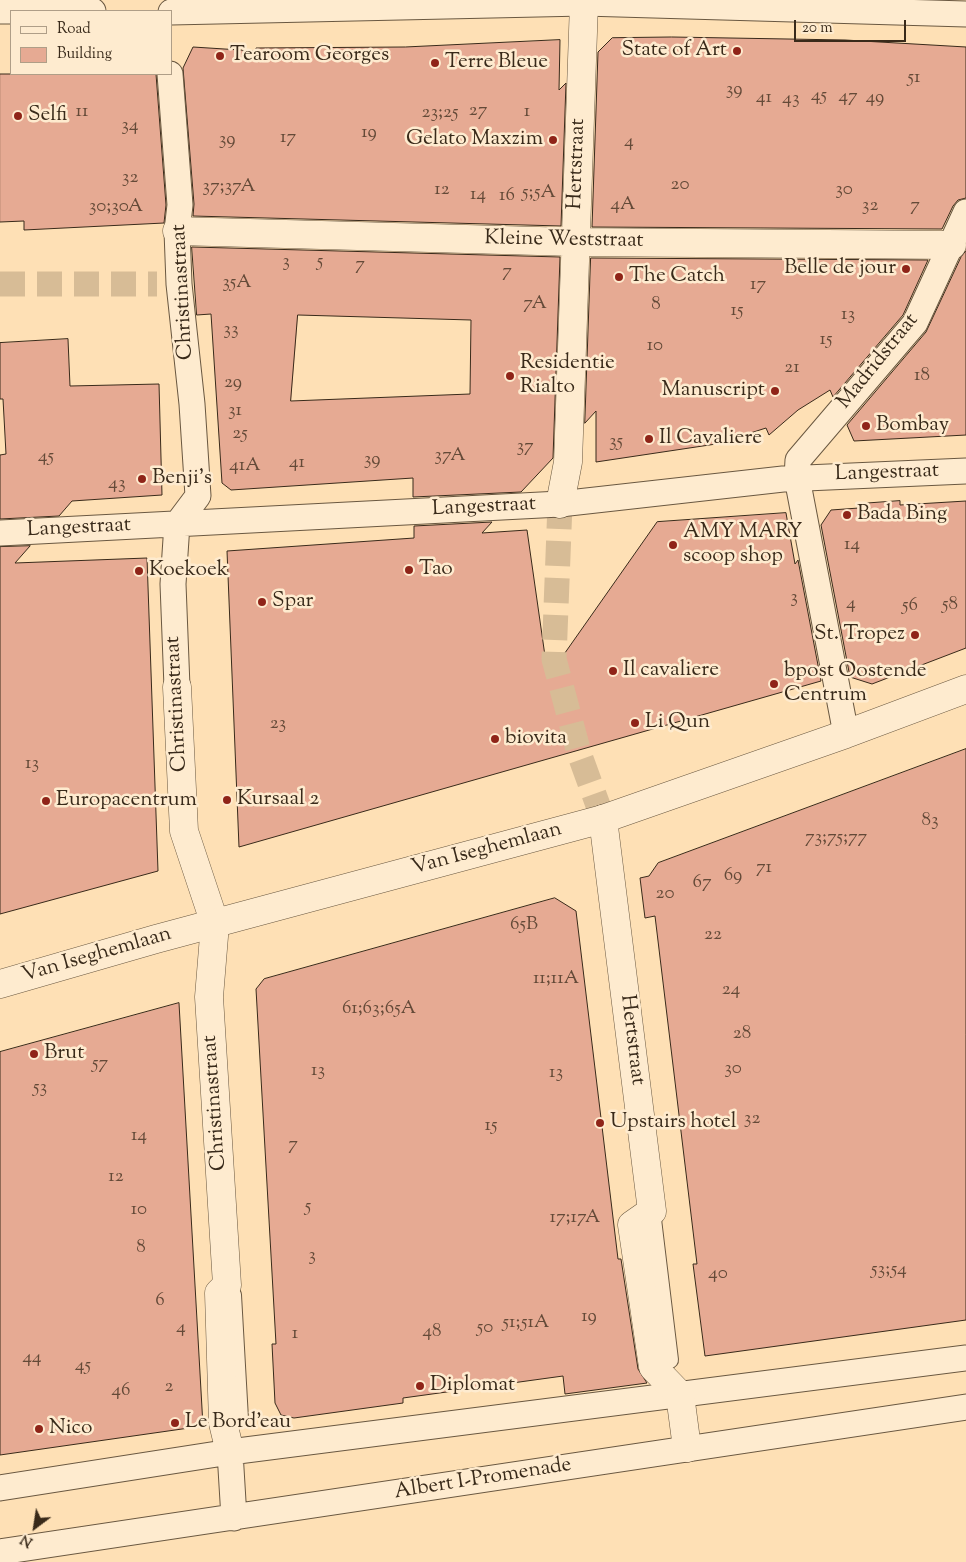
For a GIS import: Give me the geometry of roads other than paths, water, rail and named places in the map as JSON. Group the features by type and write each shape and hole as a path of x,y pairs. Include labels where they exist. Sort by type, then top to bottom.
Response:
{"street":[{"path":"172,12 584,3 966,14"},
{"name":"Hertstraat","path":"560,504 568,462 574,338 574,242 584,3"},
{"name":"Christinastraat","path":"170,75 180,205 168,284 192,404 198,496 177,524 173,584 184,831 215,924 209,997 227,1285 219,1293 223,1423 230,1452"},
{"name":"Madridstraat","path":"797,478 798,460 915,323 966,212"},
{"name":"Kleine Weststraat","path":"177,231 574,242 952,245"},
{"name":"Langestraat","path":"0,533 560,504 797,478 966,471"},
{"path":"797,478 846,734"},
{"name":"Van Iseghemlaan","path":"0,984 603,819 846,734 966,689"},
{"name":"Hertstraat","path":"603,819 652,1211"},
{"path":"652,1211 632,1225 653,1367 680,1395 687,1448"},
{"path":"0,1488 230,1452 966,1358"},
{"name":"Albert I-Promenade","path":"0,1552 966,1407"},
{"path":"230,1452 234,1518"}],"lane":[{"path":"652,1211 670,1360"},
{"path":"227,1285 233,1295 240,1419"}],"tunnel":[{"path":"0,284 157,284"},
{"path":"560,504 554,659 579,753 603,819"}],"place":[{"name":"State of Art","path":"737,51"},
{"name":"Tearoom Georges","path":"220,56"},
{"name":"Terre Bleue","path":"435,63"},
{"name":"Selfi","path":"18,116"},
{"name":"Gelato Maxzim","path":"553,140"},
{"name":"Belle de jour","path":"906,269"},
{"name":"The Catch","path":"619,277"},
{"name":"Residentie Rialto","path":"510,376"},
{"name":"Manuscript","path":"775,391"},
{"name":"Bombay","path":"866,426"},
{"name":"Il Cavaliere","path":"649,439"},
{"name":"Benji's","path":"142,479"},
{"name":"Bada Bing","path":"847,515"},
{"name":"AMY MARY scoop shop","path":"673,545"},
{"name":"Tao","path":"409,570"},
{"name":"Koekoek","path":"139,571"},
{"name":"Spar","path":"262,602"},
{"name":"St. Tropez","path":"915,635"},
{"name":"Il cavaliere","path":"613,671"},
{"name":"bpost Oostende Centrum","path":"774,684"},
{"name":"Li Qun","path":"635,723"},
{"name":"biovita","path":"495,739"},
{"name":"Kursaal 2","path":"227,800"},
{"name":"Europacentrum","path":"46,801"},
{"name":"Brut","path":"34,1054"},
{"name":"Upstairs hotel","path":"600,1123"},
{"name":"Diplomat","path":"420,1386"},
{"name":"Le Bord'eau","path":"175,1423"},
{"name":"Nico","path":"39,1429"}]}
